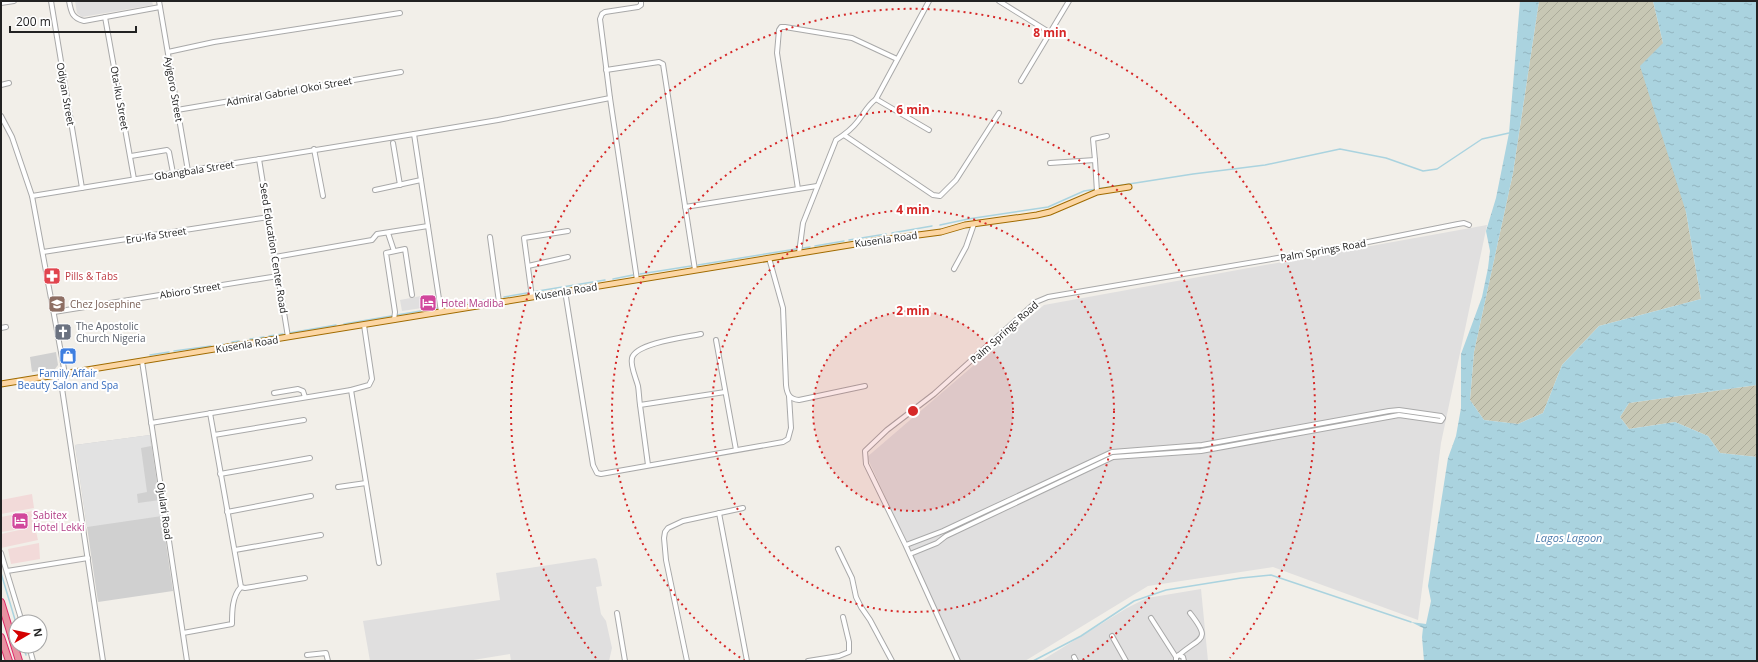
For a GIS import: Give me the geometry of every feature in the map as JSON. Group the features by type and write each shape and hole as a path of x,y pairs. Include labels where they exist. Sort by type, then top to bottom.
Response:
{"highway":[{"path":"1,602 19,661"},
{"path":"1,637 9,661"}],"main road":[{"name":"Kusenla Road","path":"1,384 799,253 941,232 974,224 1050,212 1098,189 1129,187"}],"street":[{"path":"1,3 14,1"},
{"name":"Odiyan Street","path":"51,1 82,188"},
{"path":"69,1 71,12 74,17 80,20 160,7"},
{"name":"Ayigoro Street","path":"159,1 188,171"},
{"path":"637,280 600,24 602,14 638,7 641,5 641,1"},
{"path":"799,253 803,223 836,140 844,135 858,120 867,106 876,99 928,1"},
{"path":"999,1 1049,32"},
{"path":"1021,81 1049,32 1069,1"},
{"path":"168,52 214,42 400,13"},
{"name":"Ota-Iku Street","path":"105,17 134,179"},
{"path":"798,189 777,53 779,30 781,27 852,38 897,59"},
{"path":"606,70 659,62 663,64 695,270"},
{"name":"Admiral Gabriel Okoi Street","path":"177,110 401,72"},
{"path":"1,85 9,83"},
{"name":"Gbangbala Street","path":"32,196 493,121 610,98"},
{"path":"876,99 929,130"},
{"path":"844,135 933,196 940,196 956,180 999,113"},
{"path":"1,116 12,137 32,196 43,252 54,312 103,661"},
{"path":"414,134 441,312"},
{"path":"1098,189 1093,139 1107,136"},
{"path":"393,144 400,185"},
{"path":"314,149 323,196"},
{"path":"131,156 167,150 169,152 173,173"},
{"name":"Seed Education Center Road","path":"259,159 288,337"},
{"path":"1050,164 1095,160"},
{"path":"375,190 421,180"},
{"path":"685,208 817,186"},
{"name":"Eru-Ifa Street","path":"43,252 269,217"},
{"name":"Palm Springs Road","path":"958,661 906,545 866,464 865,451 887,430 934,394 1036,302 1048,297 1348,246 1458,224 1464,223 1469,225"},
{"path":"954,269 966,247 974,224"},
{"path":"275,257 372,240 378,234 428,226"},
{"path":"532,297 524,238 568,231"},
{"path":"388,232 394,251"},
{"path":"490,237 499,302"},
{"path":"394,320 395,312 386,253 405,250 412,295"},
{"path":"528,266 568,257"},
{"path":"565,291 594,469 601,474 783,442 788,439 791,428 789,396 786,385 783,308 769,258"},
{"name":"Abioro Street","path":"54,312 278,276"},
{"path":"151,423 365,387 372,382 364,325"},
{"path":"1,328 6,327"},
{"path":"648,465 638,386 632,358 636,351 661,342 701,334"},
{"path":"716,340 736,450"},
{"name":"Ojulari Road","path":"142,361 187,661"},
{"path":"789,396 793,400 799,400 865,386"},
{"path":"274,393 298,390 303,391 305,397"},
{"path":"351,390 379,564"},
{"path":"640,405 725,392"},
{"path":"906,545 1112,452 1202,446 1389,411 1399,410 1441,416 1443,418 1442,421 1399,415 1201,451 1113,457 946,536 930,546 910,554"},
{"path":"183,633 232,624 236,593 241,587 210,413"},
{"path":"214,435 304,420"},
{"path":"220,474 310,458"},
{"path":"338,487 366,483"},
{"path":"228,512 311,496"},
{"path":"687,661 666,560 664,538 665,532 668,528 683,521 743,508"},
{"path":"719,514 747,661"},
{"path":"235,550 321,535"},
{"path":"925,536 930,546"},
{"path":"838,549 852,578 856,597 892,661"},
{"path":"1,553 20,614"},
{"path":"7,570 88,558"},
{"path":"241,587 245,588 305,578"},
{"path":"617,613 625,661"},
{"path":"1176,659 1185,650 1200,640 1202,635 1202,628 1190,613"},
{"path":"808,661 839,656 849,652 849,642 843,617"},
{"path":"1152,618 1176,659"},
{"path":"1112,636 1126,661"},
{"path":"1176,659 1184,660 1185,650"},
{"path":"307,655 326,653 328,661"}],"shaded area":[{"path":"75,1 152,1 153,5 82,17 77,13"},
{"path":"1539,1 1653,1 1663,43 1686,212 1701,299 1599,326 1562,365 1543,413 1518,424 1484,420 1470,400 1474,352 1513,173"},
{"path":"1487,225 1441,443 1418,620 1273,567 1148,586 1025,661 961,661 867,457 1044,305"},
{"path":"421,296 422,308 402,311 400,300"},
{"path":"56,352 58,365 55,369 32,372 30,357"},
{"path":"1757,385 1757,457 1720,453 1708,436 1675,422 1629,429 1620,417 1629,403"},
{"path":"150,435 173,591 98,602 75,445"},
{"path":"150,435 151,446 141,448 147,492 137,494 138,503 160,500 162,516 87,527 75,445"},
{"path":"32,494 34,508 1,514 1,500"},
{"path":"37,510 40,525 35,527 38,540 1,548 1,534 28,528 1,532 1,517"},
{"path":"39,543 40,559 11,564 8,549"},
{"path":"595,558 597,560 602,586 596,587 601,614 606,621 612,648 609,661 511,661 510,654 467,661 370,661 363,621 500,600 496,573"},
{"path":"1201,589 1208,661 1041,661 1127,608 1147,598"}],"water":[{"name":"Lagos Lagoon","path":"1520,1 1539,1 1513,173 1474,352 1470,400 1484,420 1518,424 1543,413 1562,365 1599,326 1701,299 1686,212 1640,66 1663,43 1653,1 1757,1 1757,385 1629,403 1620,417 1629,429 1675,422 1708,436 1720,453 1757,457 1757,661 1424,661 1422,637 1423,628 1411,622 1426,624 1431,601 1428,586 1448,458 1456,436 1461,408 1461,354 1482,297 1490,251 1486,231 1496,198 1509,133"}],"waterway":[{"path":"940,225 968,219 1048,207 1084,191 1193,174 1265,165 1340,149 1386,158 1423,171 1437,169 1482,139 1509,133"},
{"path":"892,233 932,226"},
{"path":"849,240 886,234"},
{"path":"815,246 844,241"},
{"path":"803,248 810,247"},
{"path":"698,265 796,249"},
{"path":"640,274 691,266"},
{"path":"613,279 633,275"},
{"path":"532,292 605,280"},
{"path":"504,297 527,293"},
{"path":"490,299 498,298"},
{"path":"444,307 484,300"},
{"path":"344,324 438,308"},
{"path":"289,333 336,325"},
{"path":"269,336 283,334"},
{"path":"250,339 264,337"},
{"path":"232,342 239,341"},
{"path":"217,345 223,344"},
{"path":"174,351 211,346"},
{"path":"150,355 169,352"},
{"path":"1,573 13,614"},
{"path":"1033,661 1081,636 1134,601 1166,590 1241,578 1271,575 1411,622"}],"place":[{"name":"Pills & Tabs","path":"52,276"},
{"name":"Hotel Madiba","path":"428,303"},
{"name":"Chez Josephine","path":"57,304"},
{"name":"The Apostolic Church Nigeria","path":"63,332"},
{"name":"Family Affair Beauty Salon and Spa","path":"68,356"},
{"name":"Sabitex Hotel Lekki","path":"20,521"}]}
